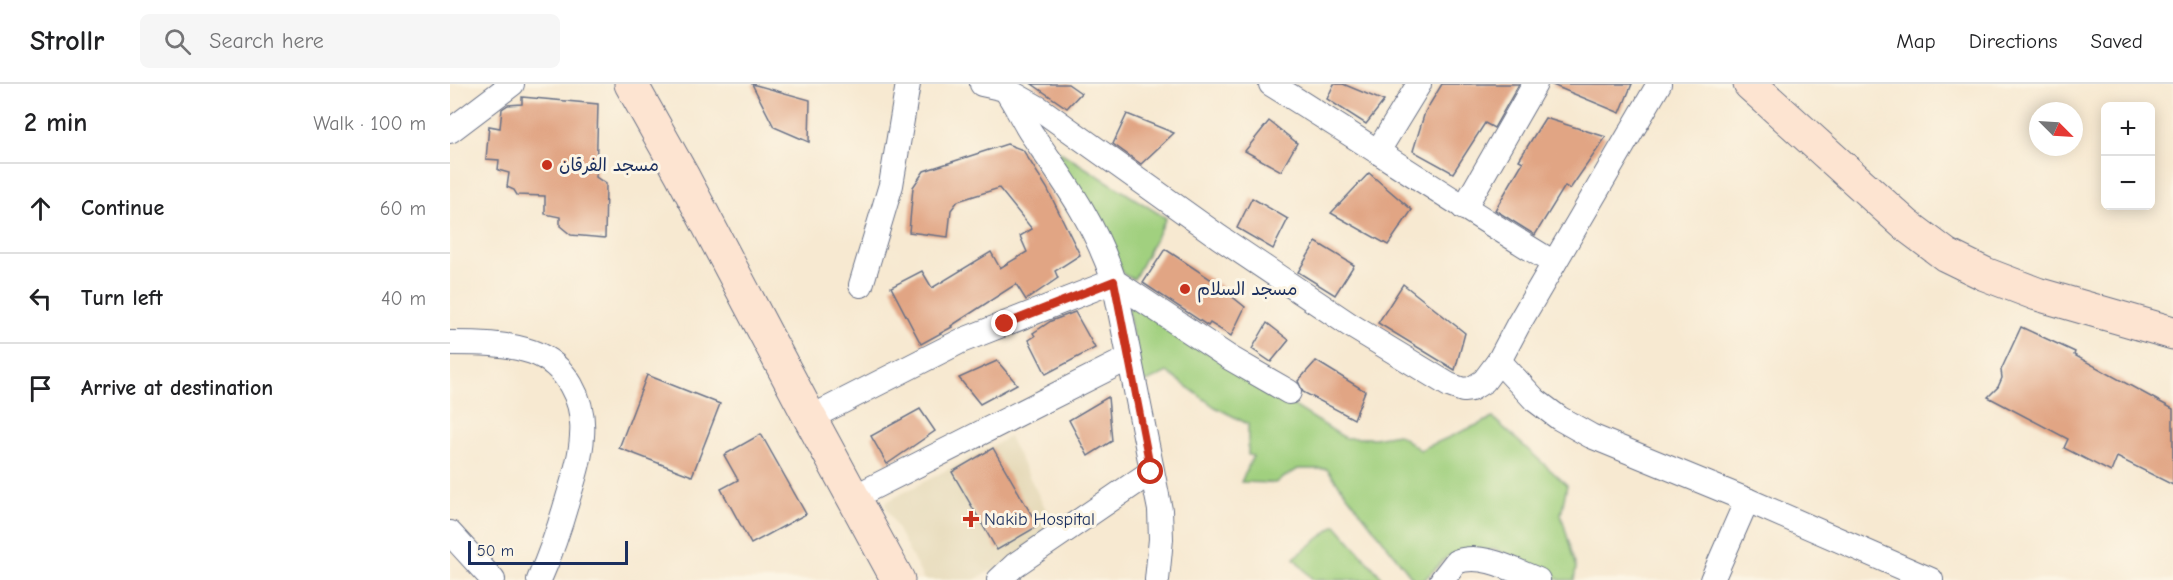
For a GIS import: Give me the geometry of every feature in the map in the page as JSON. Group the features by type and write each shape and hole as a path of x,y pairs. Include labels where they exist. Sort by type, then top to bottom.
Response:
{"main road":[{"path":"631,84 898,580"},
{"path":"1750,84 1906,225 1946,255 1985,274 2037,294 2173,333"}],"street":[{"path":"450,131 512,84"},
{"path":"861,285 880,228 891,185 908,84"},
{"path":"982,84 1005,86 1262,266 1383,345 1449,385 1462,390 1471,389 1484,381 1499,361 1659,84"},
{"path":"1378,151 1419,84"},
{"path":"1464,208 1535,84"},
{"path":"1005,86 1027,126 1080,205 1103,249 1114,281 1161,523 1157,580"},
{"path":"1286,88 1464,208 1554,263"},
{"path":"810,418 961,341 1114,281"},
{"path":"1114,281 1230,358 1289,392"},
{"path":"450,343 503,346 533,352 561,369 575,393 583,434 578,463 555,543 539,580"},
{"path":"854,497 1130,358"},
{"path":"1499,361 1535,400 1558,418 1591,436 1747,500 1931,580"},
{"path":"999,580 1015,565 1151,472"},
{"path":"1712,580 1747,500"},
{"path":"450,533 493,580"},
{"path":"1442,580 1456,562 1474,558 1538,580"}],"shaded area":[{"name":"Nakib Hospital","path":"1009,437 1059,535 974,580 924,580 884,503"}],"green space":[{"path":"1052,147 1166,218 1134,279 1124,275"},
{"path":"1132,304 1345,438 1374,438 1398,434 1420,450 1493,418 1567,485 1561,514 1576,568 1574,580 1560,580 1495,549 1448,556 1424,580 1414,580 1327,469 1298,469 1275,483 1241,482 1253,456 1248,455 1248,424 1215,407 1167,372 1147,382 1140,379 1128,309"},
{"path":"1336,525 1384,580 1313,580 1294,558"}],"building":[{"path":"752,84 810,100 809,142 774,127"},
{"path":"1032,84 1068,84 1081,93 1067,108"},
{"path":"1334,84 1343,84 1384,101 1366,124 1327,99"},
{"path":"1442,84 1519,84 1494,128 1485,123 1453,173 1413,151 1425,112"},
{"path":"1550,84 1632,84 1620,113"},
{"name":"مسجد الفرقان","path":"522,97 598,104 596,177 606,184 605,238 571,235 560,226 560,217 545,214 545,196 517,195 514,190 507,187 509,173 498,170 499,160 486,159 489,126 500,128 502,109 508,105 522,104"},
{"path":"1127,114 1174,133 1141,164 1113,144"},
{"path":"1545,118 1606,137 1570,189 1565,186 1535,235 1495,210 1523,162 1519,160"},
{"path":"1269,121 1297,143 1281,171 1245,151"},
{"path":"1007,144 1023,150 1047,188 1080,255 1055,271 1058,278 1026,300 1016,284 952,327 921,344 891,287 922,271 932,288 991,252 1000,268 1027,252 1020,236 1032,229 999,188 958,201 951,210 948,237 909,232 913,187 924,171"},
{"path":"1369,173 1412,210 1388,245 1331,213"},
{"path":"1252,198 1288,219 1273,249 1237,228"},
{"path":"1316,242 1354,265 1335,295 1298,272"},
{"name":"مسجد السلام","path":"1165,249 1230,292 1229,294 1245,307 1231,336 1210,323 1208,326 1143,283"},
{"path":"1403,284 1465,333 1455,370 1378,323"},
{"path":"1075,312 1095,348 1046,374 1029,340 1035,336 1033,333 1051,321"},
{"path":"1267,323 1289,340 1271,362 1252,349"},
{"path":"2021,327 2075,352 2074,355 2173,409 2173,485 2117,457 2111,472 2064,448 2068,439 1988,397 1998,387 2002,378 2001,370"},
{"path":"997,361 1017,384 980,404 959,378"},
{"path":"1316,361 1365,391 1354,419 1303,392 1298,381"},
{"path":"647,375 720,404 692,476 619,448"},
{"path":"1108,397 1112,441 1088,456 1069,420"},
{"path":"920,409 935,431 887,464 871,436"},
{"path":"761,434 806,514 751,544 721,489 738,480 724,455"},
{"path":"993,448 1038,526 997,550 952,472"}],"place":[{"name":"مسجد الفرقان","path":"547,165"},
{"name":"مسجد السلام","path":"1185,289"},
{"name":"Nakib Hospital","path":"971,519"}],"route":[{"path":"1005,324 1114,281 1151,472"}]}
